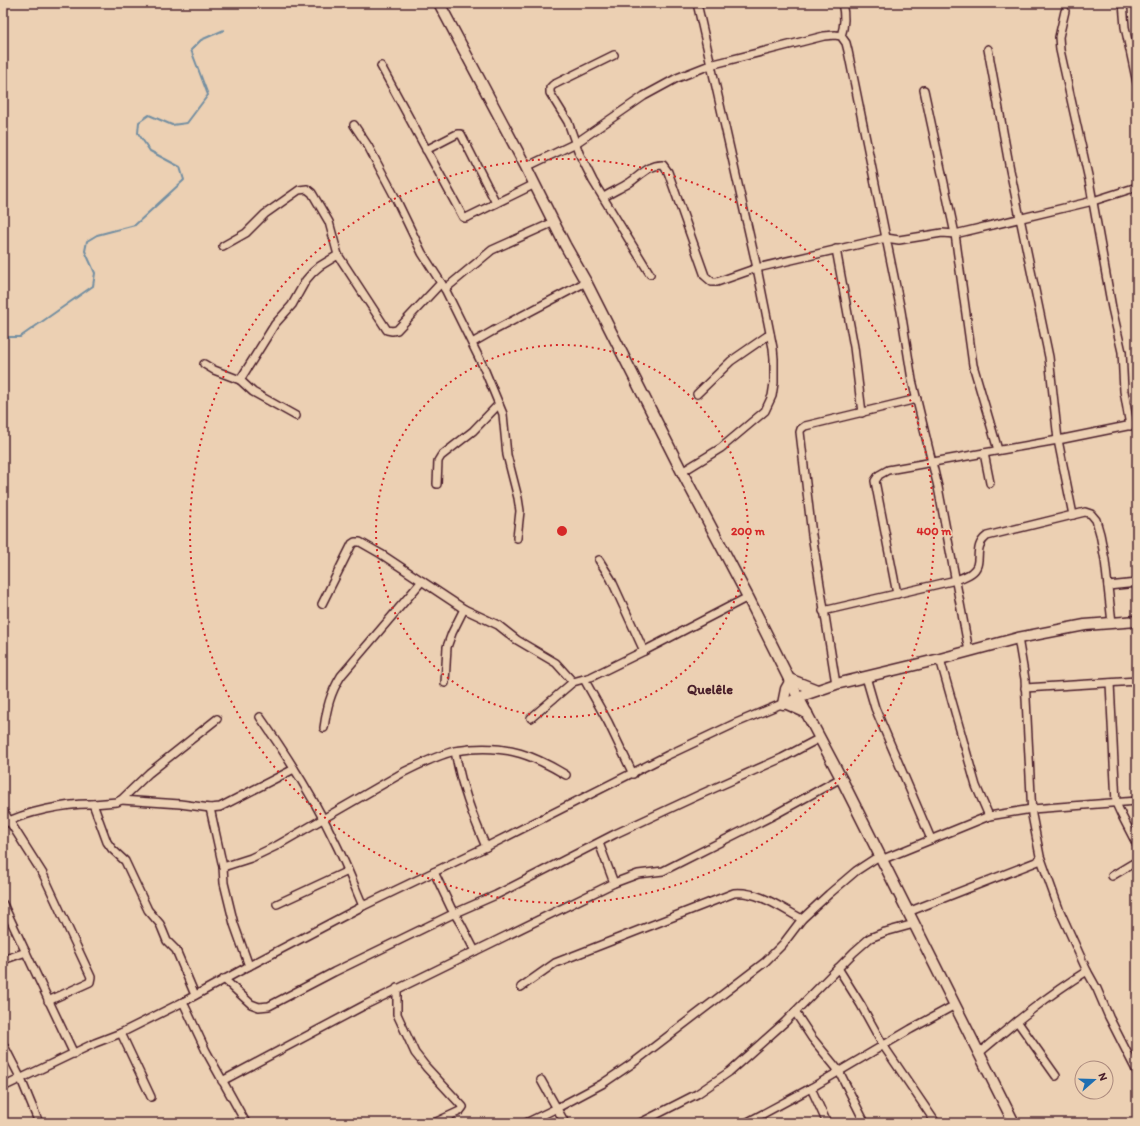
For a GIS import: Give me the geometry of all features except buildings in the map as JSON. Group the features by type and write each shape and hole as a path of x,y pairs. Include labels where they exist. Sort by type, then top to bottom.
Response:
{"main road":[{"path":"439,3 586,282 682,472 841,778 1014,1123"},
{"path":"798,697 836,684 940,659 1018,638 1085,625 1137,621"},
{"path":"790,680 815,691"},
{"path":"790,680 786,689 784,703 806,712"},
{"path":"806,712 815,691"}],"street":[{"path":"682,472 722,448 760,416 768,407 772,396 774,378 774,359 757,268 697,3"},
{"path":"841,36 845,18 842,3"},
{"path":"1123,3 1125,28 1137,83"},
{"path":"897,594 875,481 879,475 888,470 1058,440 1133,425 1124,392 1122,352 1112,308 1093,201 1060,50 1059,37 1065,11"},
{"path":"526,167 576,143 661,86 677,78 710,65 824,36 841,36 846,43 848,51 917,399 938,487 969,651"},
{"path":"988,49 1007,155 1049,357 1058,440 1073,515"},
{"path":"614,55 553,85 550,88 550,93 568,122 584,165 650,274"},
{"path":"381,66 463,217 468,217 534,184"},
{"path":"924,90 955,234 973,365 998,450"},
{"path":"354,125 368,146 422,253 443,286 472,343 503,414 507,455 520,511 517,538"},
{"path":"426,150 457,134 461,134 496,203"},
{"path":"604,197 629,183 648,168 663,165 668,172 706,276 712,282 717,282 757,268 836,249 886,238 899,240 942,233 955,234 1093,201 1137,187"},
{"path":"224,246 246,233 265,214 299,190 307,189 312,192 329,222 338,255 387,330 392,331 397,330 443,286 492,250 554,222"},
{"path":"836,249 854,347 862,413"},
{"path":"240,380 275,324 292,305 306,280 320,266 338,255"},
{"path":"472,343 493,330 586,282"},
{"path":"696,394 731,361 770,334"},
{"path":"204,364 214,370 240,380 253,392 296,416"},
{"path":"836,684 823,611 812,535 800,432 805,426 917,399"},
{"path":"437,484 438,462 441,456 472,431 499,404"},
{"path":"984,453 990,483"},
{"path":"823,611 956,580 972,573 976,568 979,559 978,547 986,536 1085,512 1091,514 1096,520 1105,560 1112,623"},
{"path":"322,604 352,544 357,541 381,554 464,609 498,625 517,640 548,657 556,663 572,682"},
{"path":"599,560 611,579 644,651"},
{"path":"324,728 327,705 334,687 341,676 422,581"},
{"path":"1108,586 1137,583"},
{"path":"531,718 572,682 584,679 644,651 748,597"},
{"path":"446,683 447,647 464,609"},
{"path":"1018,638 1025,688 1032,809 1041,860 1059,909 1087,971 1097,988 1109,1017 1137,1072"},
{"path":"940,659 976,786 989,816"},
{"path":"866,677 875,708 931,840"},
{"path":"584,679 611,728 633,774"},
{"path":"1025,688 1137,681"},
{"path":"1110,683 1116,803 1137,845"},
{"path":"3,1087 95,1043 121,1033 183,1002 363,906 486,847 668,755 736,723 798,697"},
{"path":"260,717 279,744 323,818 363,906"},
{"path":"6,822 70,804 117,802 121,800 149,773 217,720"},
{"path":"224,979 251,1004 259,1007 269,1006 454,913 496,895 599,843 699,795 782,758 820,738"},
{"path":"223,868 251,858 276,846 411,769 425,762 456,751 496,748 511,751 531,757 566,775"},
{"path":"456,751 460,775 470,811 486,847"},
{"path":"121,800 180,804 210,808 220,807 294,769"},
{"path":"222,1081 397,988 614,883 638,874 663,871 841,778"},
{"path":"526,1123 602,1084 633,1063 740,982 783,944 802,919 846,879 880,858 931,840 989,816 1032,809 1137,801"},
{"path":"93,804 107,842 112,849 125,860 148,910 160,924 167,941 176,950 195,995"},
{"path":"210,808 223,868 224,883 234,924 249,966"},
{"path":"3,811 6,822 43,874 91,978 90,982 48,1001"},
{"path":"599,843 614,883"},
{"path":"908,912 1041,860"},
{"path":"1112,876 1137,861"},
{"path":"277,904 348,871"},
{"path":"434,872 475,951"},
{"path":"521,987 554,962 734,893 761,896 802,919"},
{"path":"3,904 74,1054"},
{"path":"640,1123 697,1094 729,1072 795,1012 870,938 889,930 914,924"},
{"path":"3,960 26,952"},
{"path":"838,968 883,1045 936,1123"},
{"path":"979,1053 1017,1020 1063,986 1087,971"},
{"path":"397,988 397,1016 415,1053 463,1107 462,1110 434,1123"},
{"path":"183,1002 206,1051 246,1123"},
{"path":"746,1123 811,1088 883,1045 955,1005"},
{"path":"795,1012 809,1033 839,1071 865,1123"},
{"path":"1017,1020 1056,1076"},
{"path":"121,1033 151,1097"},
{"path":"3,1044 21,1079 39,1123"},
{"path":"542,1080 565,1123"},
{"path":"811,1088 827,1123"}],"waterway":[{"path":"3,337 20,337 93,286 95,273 85,251 87,241 97,235 135,225 184,180 180,167 150,151 138,133 139,122 149,115 172,125 187,123 208,95 191,50 201,40 224,30"}],"district":[{"name":"Quelêle","path":"710,689"}]}
